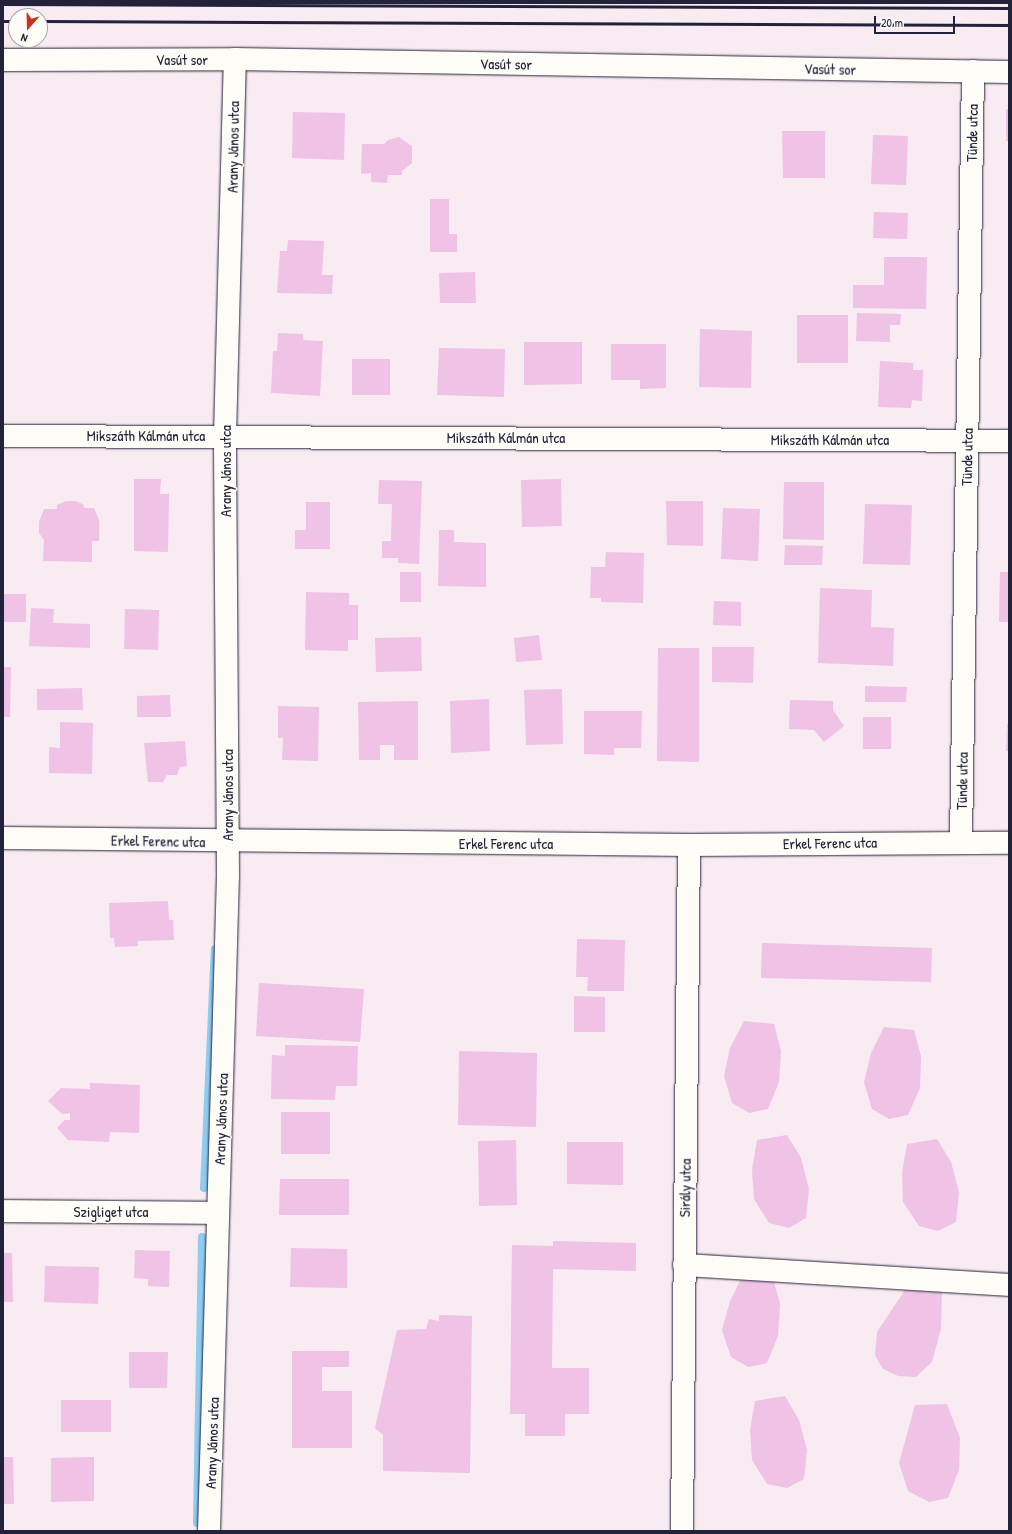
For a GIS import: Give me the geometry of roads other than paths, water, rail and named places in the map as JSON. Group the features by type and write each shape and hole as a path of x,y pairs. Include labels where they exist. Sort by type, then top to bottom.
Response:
{"street":[{"name":"Vasút sor","path":"3,60 235,60 1009,72"},
{"name":"Arany János utca","path":"209,1531 228,842 225,436 235,60"},
{"name":"Tünde utca","path":"961,842 973,71"},
{"name":"Mikszáth Kálmán utca","path":"3,436 1009,441"},
{"name":"Erkel Ferenc utca","path":"3,838 228,842 689,845 961,842 1009,843"},
{"name":"Sirály utca","path":"682,1531 689,845"},
{"name":"Szigliget utca","path":"3,1212 218,1213"},
{"path":"684,1265 1009,1285"}],"waterway":[{"path":"204,1188 215,949"},
{"path":"197,1523 202,1237"}],"railway":[{"path":"3,4 1009,8"},
{"path":"3,21 8,21"},
{"path":"48,21 1009,25"}]}
